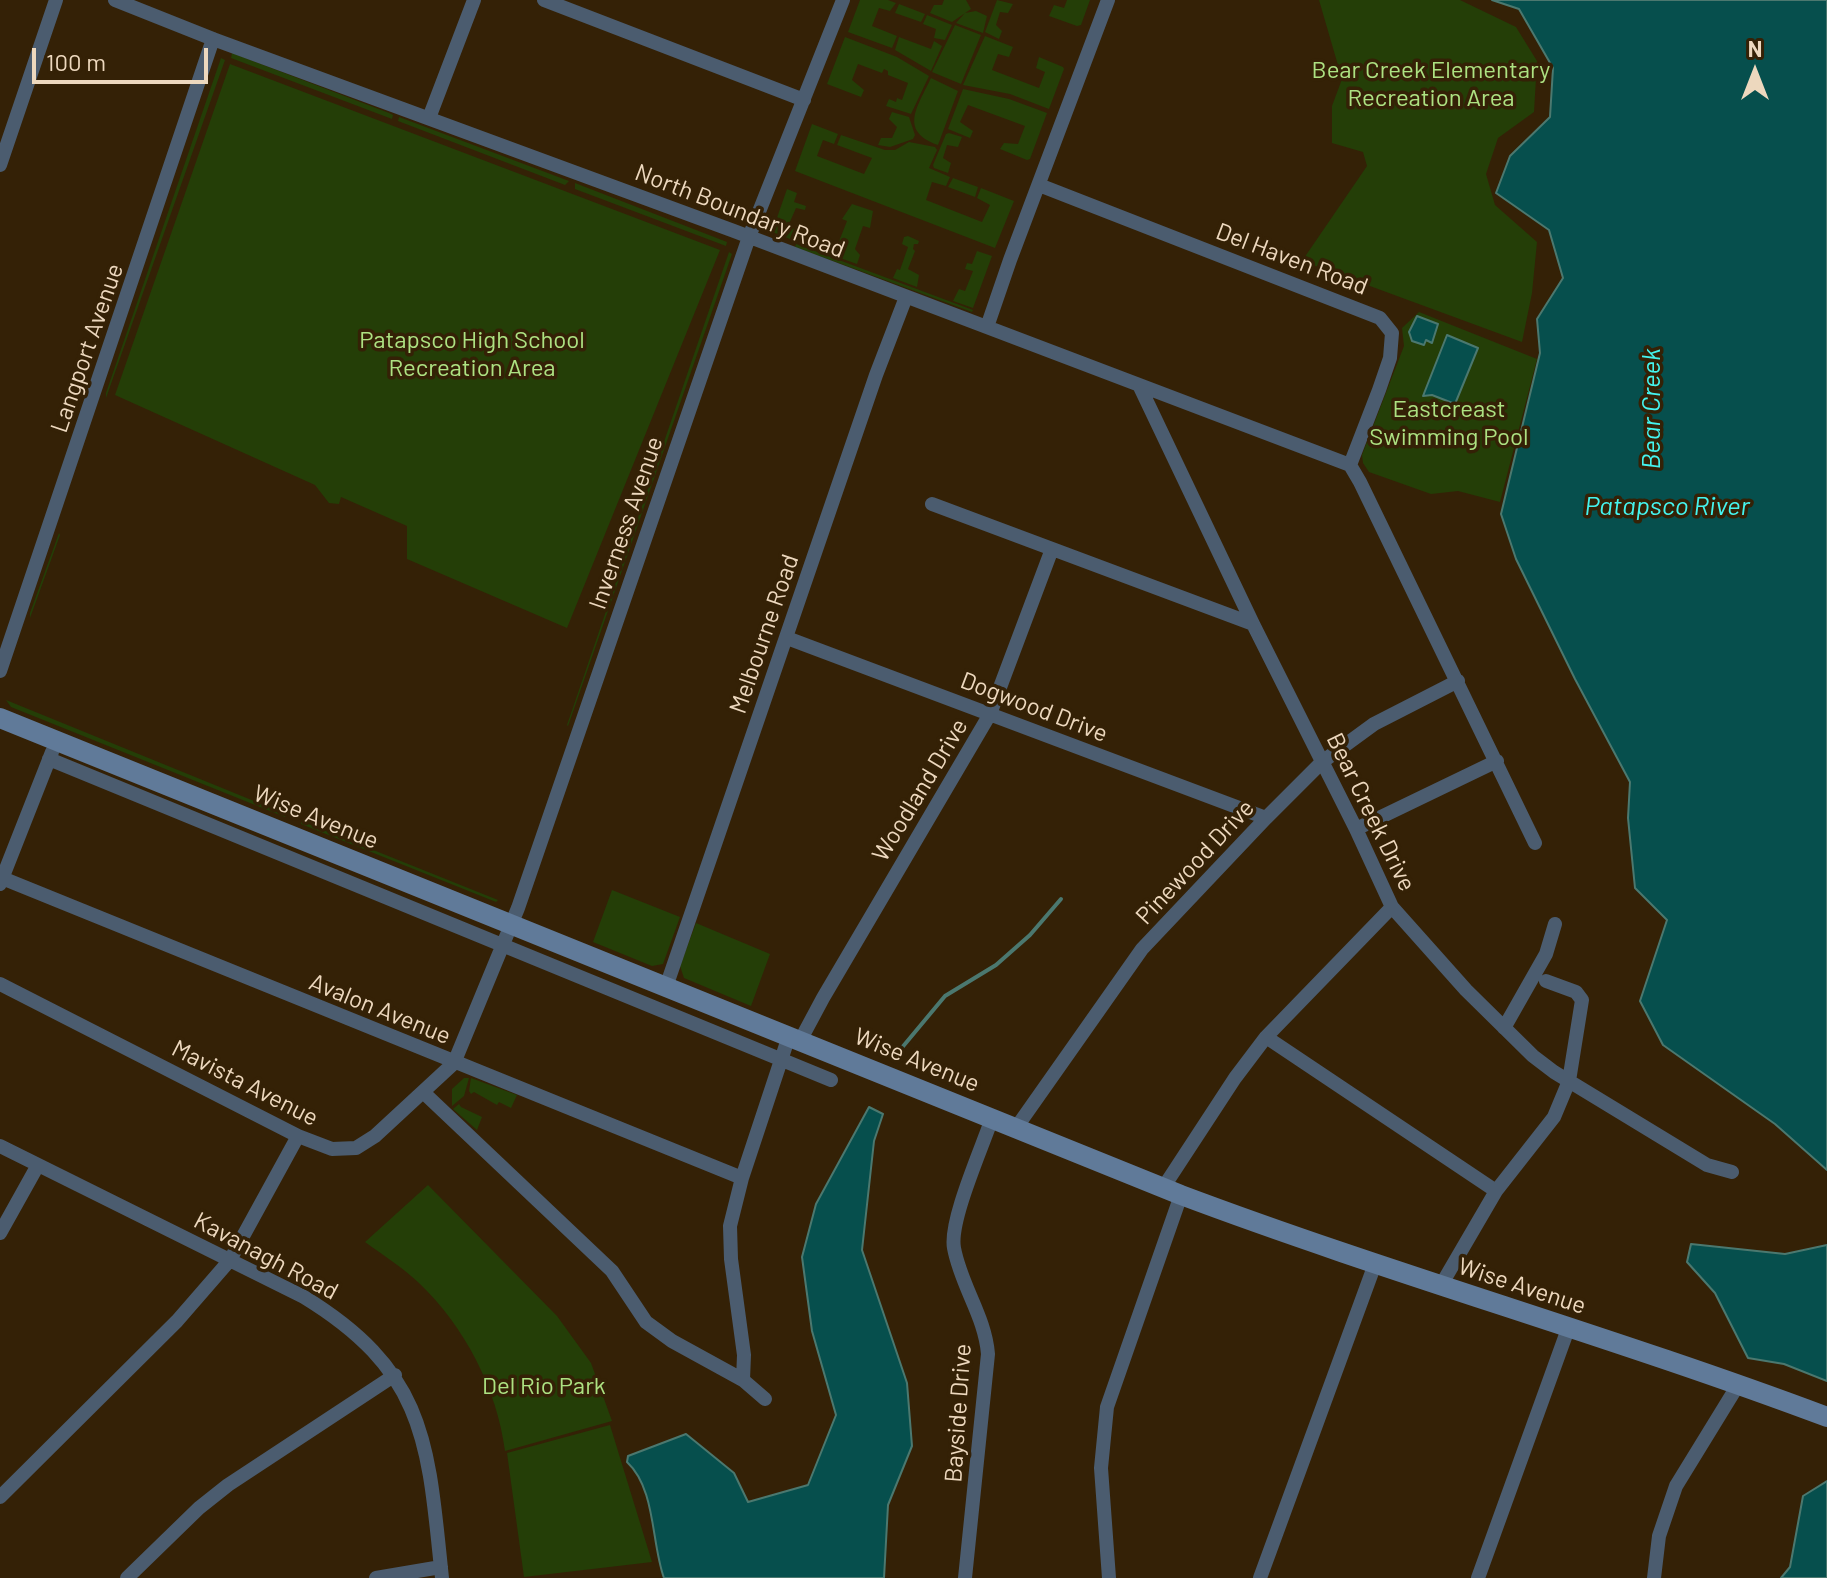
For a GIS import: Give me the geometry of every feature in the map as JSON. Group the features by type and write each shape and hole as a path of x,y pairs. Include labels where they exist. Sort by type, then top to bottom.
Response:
{"main road":[{"name":"Wise Avenue","path":"0,718 53,750 511,924 1172,1191 1440,1287 1827,1417"}],"street":[{"path":"0,165 56,0"},
{"name":"North Boundary Road","path":"115,0 1350,465"},
{"path":"429,118 474,0"},
{"path":"544,0 804,100"},
{"name":"Inverness Avenue","path":"454,1063 511,924 749,237 843,0"},
{"path":"987,327 1108,0"},
{"name":"Langport Avenue","path":"0,671 213,39"},
{"name":"Del Haven Road","path":"1039,185 1380,318 1392,333 1390,358 1350,465"},
{"name":"Melbourne Road","path":"666,987 876,375 906,297"},
{"name":"Bear Creek Drive","path":"1140,387 1392,907 1408,928 1533,1056 1707,1165 1732,1172"},
{"path":"1350,465 1535,843"},
{"path":"932,504 1253,624"},
{"name":"Woodland Drive","path":"743,1380 744,1355 730,1246 732,1218 781,1059 823,998 990,714 1052,549"},
{"name":"Dogwood Drive","path":"787,638 1266,818"},
{"name":"Pinewood Drive","path":"1016,1128 1142,949 1266,818 1322,762 1374,724 1458,681"},
{"path":"1,881 53,750"},
{"name":"Wise Avenue","path":"53,750 503,945 831,1080"},
{"path":"1356,829 1497,761"},
{"name":"Avalon Avenue","path":"1,881 742,1178"},
{"path":"1109,1578 1101,1468 1107,1407 1172,1191 1227,1089 1266,1037 1392,907"},
{"path":"1504,1028 1546,954 1555,924"},
{"path":"1440,1287 1496,1191 1554,1117 1569,1081 1582,1000 1576,992 1546,981"},
{"name":"Mavista Avenue","path":"0,984 298,1136 332,1149 356,1148 375,1136 454,1063"},
{"path":"1266,1037 1496,1191"},
{"path":"423,1092 612,1271 646,1322 672,1341 743,1380 765,1399"},
{"name":"Bayside Drive","path":"965,1578 988,1354 985,1329 954,1250 954,1233 958,1213 992,1118"},
{"path":"0,1497 177,1321 230,1260 298,1136"},
{"name":"Kavanagh Road","path":"0,1146 304,1297 335,1316 366,1342 395,1375 424,1443 441,1573"},
{"path":"0,1233 38,1165"},
{"path":"1260,1578 1375,1264"},
{"path":"1478,1578 1568,1329"},
{"path":"127,1578 199,1508 228,1485 395,1375"},
{"path":"1654,1578 1659,1536 1676,1486 1738,1385"},
{"path":"376,1578 441,1573"}],"green space":[{"path":"860,0 896,3 890,11 879,8 872,26 897,36 892,48 848,32"},
{"path":"944,0 966,0 971,9 952,22 930,13 934,5 942,5"},
{"path":"997,0 1013,4 1008,13 1000,12 996,25 1002,31 999,39 985,32"},
{"path":"1067,0 1090,0 1081,25 1049,16 1054,5 1064,8"},
{"name":"Bear Creek Elementary Recreation Area","path":"1319,0 1460,0 1516,27 1537,61 1534,112 1498,138 1486,174 1495,205 1537,242 1532,293 1522,342 1302,261 1367,166 1363,152 1332,143 1332,106 1342,79"},
{"path":"899,4 925,14 921,22 895,13"},
{"path":"976,11 987,16 983,33 956,23 965,13"},
{"path":"927,15 952,25 945,40 934,38 936,29 923,24"},
{"path":"955,25 981,35 961,84 932,72"},
{"path":"985,36 1013,47 1009,57 998,54 992,70 1039,88 1045,72 1036,68 1039,57 1063,67 1049,109 1010,94 963,85"},
{"path":"845,37 897,57 929,76 911,114 886,106 889,99 896,102 897,98 902,100 908,83 888,75 884,69 882,73 858,64 852,80 864,90 861,97 827,84"},
{"path":"899,37 931,49 934,41 942,46 931,71 895,50"},
{"path":"232,53 389,113 393,115 392,119 231,58"},
{"path":"221,58 225,60 106,398 106,393"},
{"name":"Patapsco High School Recreation Area","path":"230,64 720,250 567,628 407,559 407,526 341,497 339,504 329,503 315,485 115,395"},
{"path":"931,78 958,91 938,145 918,133 915,125 917,108"},
{"path":"963,89 1009,99 1047,113 1030,159 1000,149 1004,143 1018,144 1025,126 968,105 960,122 973,131 970,138 948,129"},
{"path":"892,112 909,117 915,135 913,139 890,147 878,145 881,138 892,138 897,127 889,119"},
{"path":"399,117 569,181 565,185 398,121"},
{"path":"812,124 838,134 834,144 823,140 817,156 864,174 872,158 837,145 841,135 885,150 895,150 909,142 935,147 937,150 929,168 950,177 946,186 932,182 926,200 982,222 990,205 977,198 981,188 1014,201 995,248 795,171"},
{"path":"949,133 962,137 958,147 947,145 943,158 951,163 948,173 933,165"},
{"path":"953,178 978,187 975,197 948,187"},
{"path":"575,183 727,242 726,246 575,189"},
{"path":"787,189 797,193 794,202 806,206 805,210 796,208 789,224 794,229 790,239 772,232"},
{"path":"852,204 873,211 870,228 863,226 855,249 860,255 857,264 829,254 831,247 836,249 847,221 842,219"},
{"path":"904,237 919,241 914,244 915,251 908,269 919,275 917,287 893,278 897,269 900,270 908,247 902,244"},
{"path":"796,244 973,310 795,247"},
{"path":"977,251 992,256 973,308 953,301 959,289 965,291 973,271 965,269 967,263 972,264"},
{"path":"729,252 732,254 568,726 567,725"},
{"name":"Eastcreast Swimming Pool","path":"1419,312 1537,359 1500,502 1458,491 1431,494 1369,472 1363,463 1362,455 1404,346 1402,328"},
{"path":"60,535 30,618 30,613"},
{"path":"6,700 286,814 285,817 11,707"},
{"path":"301,821 498,900 496,902 301,824"},
{"path":"612,890 680,917 663,964 652,966 593,942"},
{"path":"696,923 770,954 751,1006 684,978 680,966"},
{"path":"464,1078 469,1078 464,1096 452,1106 452,1089"},
{"path":"471,1078 517,1095 511,1108 499,1102 497,1105 474,1092 471,1094"},
{"path":"459,1104 482,1117 477,1130 453,1109"},
{"name":"Del Rio Park","path":"428,1185 557,1316 591,1363 612,1421 505,1451 495,1405 486,1382 451,1319 419,1283 365,1242"},
{"path":"610,1425 652,1562 524,1577 507,1453"}],"water":[{"name":"Patapsco River","path":"1492,0 1827,0 1827,1170 1775,1124 1663,1045 1640,1001 1667,920 1635,888 1628,818 1630,782 1516,559 1501,514 1540,353 1537,319 1563,278 1549,230 1496,193 1510,156 1550,117 1553,68 1519,9"},
{"path":"1417,316 1438,324 1432,343 1426,340 1424,345 1412,341 1409,332"},
{"path":"1447,335 1478,348 1455,404 1432,395 1423,396"},
{"path":"869,1107 883,1114 874,1141 862,1250 907,1383 912,1446 888,1505 884,1578 664,1578 648,1501 636,1473 627,1462 628,1456 686,1434 734,1473 748,1502 808,1485 836,1415 812,1331 802,1257 816,1204"},
{"path":"1691,1244 1785,1254 1827,1245 1827,1381 1784,1364 1748,1358 1715,1293 1687,1262"},
{"path":"1827,1481 1827,1578 1781,1578 1790,1567 1803,1496"}],"waterway":[{"path":"895,1056 945,996 996,965 1030,935 1061,899"}],"water label":[{"name":"Bear Creek","path":"1651,409"}]}
